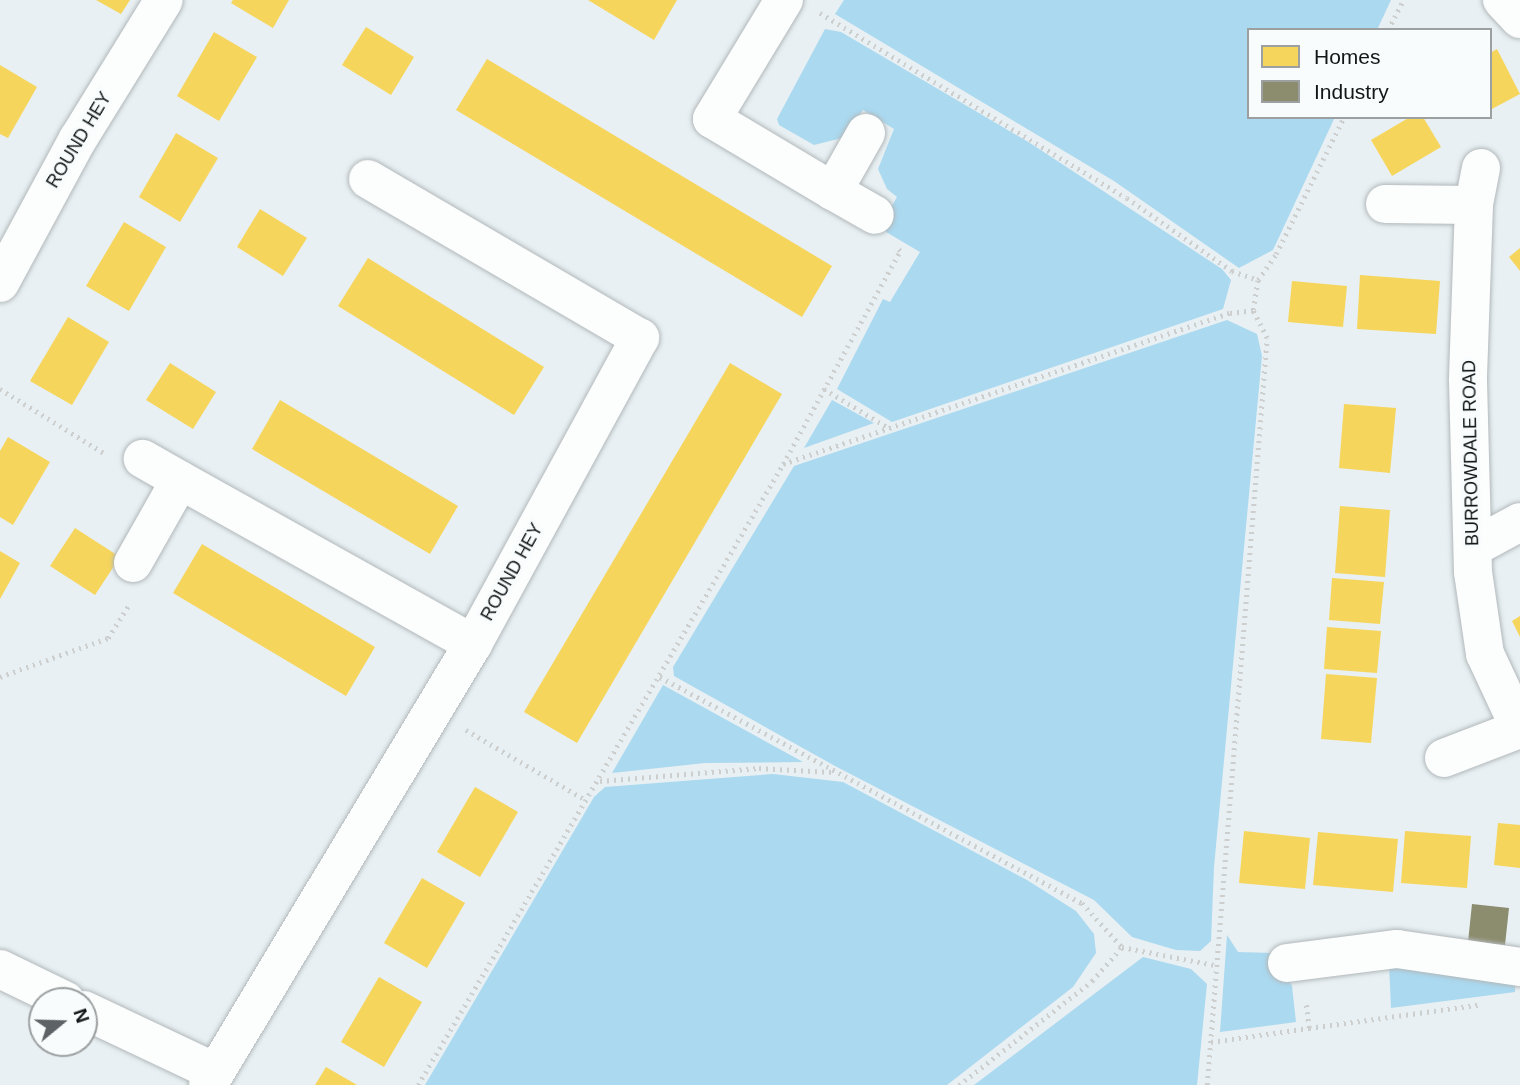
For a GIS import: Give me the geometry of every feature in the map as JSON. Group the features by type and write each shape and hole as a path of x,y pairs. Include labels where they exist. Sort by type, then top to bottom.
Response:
{"street":[{"name":"ROUND HEY","path":"0,283 46,195 164,0"},
{"path":"1502,0 1520,19"},
{"path":"797,4 712,118 875,215"},
{"path":"833,191 866,133"},
{"name":"BURROWDALE ROAD","path":"1481,168 1474,205 1467,432 1475,607 1485,654 1520,729"},
{"name":"ROUND HEY","path":"98,1018 211,1079 473,644 640,338 368,178"},
{"path":"1385,204 1474,205"},
{"path":"143,459 473,644"},
{"path":"133,563 180,480"},
{"path":"1474,547 1520,522"},
{"path":"1444,758 1520,729"},
{"path":"1294,962 1397,949 1520,967"},
{"path":"0,970 36,987"}],"path":[{"path":"1389,28 1403,0"},
{"path":"797,4 1128,198 1232,271 1258,280"},
{"path":"1208,1085 1215,965 1267,338 1253,310 1258,280 1276,254 1343,119"},
{"path":"418,1085 660,677 783,464 900,251 878,234 875,215"},
{"path":"783,464 1230,313 1253,310"},
{"path":"0,389 102,453 143,459"},
{"path":"824,389 889,428"},
{"path":"0,677 107,638 138,591 133,563"},
{"path":"660,677 1082,903 1122,947 1215,965"},
{"path":"432,711 586,800"},
{"path":"599,781 759,768 835,772"},
{"path":"958,1085 1092,981 1122,947"},
{"path":"1294,962 1309,1028"},
{"path":"1211,1042 1480,1004"}],"shaded area":[{"path":"844,0 1391,0 1378,28 1247,28 1247,119 1334,119 1273,250 1239,268 1114,181 835,14"},
{"path":"825,29 841,32 1030,143 1222,269 1231,280 1223,309 892,422 837,389 883,299 890,302 920,252 886,232 882,223 897,197 887,189 878,169 894,129 863,110 842,138 814,145 779,125 777,119"},
{"path":"1227,320 1257,334 1262,356 1214,867 1211,941 1200,951 1176,950 1132,937 1094,900 835,766 674,676 673,667 794,466"},
{"path":"832,400 874,423 804,448"},
{"path":"663,685 803,762 705,763 612,773"},
{"path":"773,774 843,782 1027,880 1076,911 1094,934 1096,953 1073,987 947,1085 425,1085 594,797 605,787"},
{"path":"1227,935 1238,952 1275,953 1292,986 1296,1022 1220,1032"},
{"path":"1143,957 1191,969 1207,984 1197,1085 974,1085"},
{"path":"1389,964 1515,979 1515,992 1391,1008"}],"building: Homes":[{"path":"96,0 130,0 121,14"},
{"path":"233,0 289,0 273,28 231,3"},
{"path":"588,0 677,0 654,40"},
{"path":"366,27 414,57 391,95 342,65"},
{"path":"214,32 257,57 219,121 177,96"},
{"path":"1497,49 1520,94 1492,109 1492,52"},
{"path":"487,59 832,266 802,317 456,110"},
{"path":"0,65 37,87 8,138 0,134"},
{"path":"1407,119 1424,119 1441,147 1392,176 1371,140"},
{"path":"176,133 218,158 180,222 139,197"},
{"path":"260,209 307,238 283,276 237,247"},
{"path":"124,222 166,247 129,311 86,286"},
{"path":"1520,248 1520,271 1509,257"},
{"path":"368,258 544,367 514,415 338,306"},
{"path":"1360,275 1440,281 1436,334 1357,329"},
{"path":"1292,281 1347,286 1343,327 1288,322"},
{"path":"68,317 109,342 72,405 30,381"},
{"path":"170,363 216,392 193,429 146,400"},
{"path":"730,363 782,394 577,743 524,712"},
{"path":"280,400 458,506 430,554 252,449"},
{"path":"1344,404 1396,408 1390,473 1339,468"},
{"path":"8,437 50,462 13,525 0,517 0,451"},
{"path":"1340,506 1390,510 1385,577 1335,573"},
{"path":"75,528 120,557 95,595 50,566"},
{"path":"202,544 375,647 346,696 173,593"},
{"path":"0,551 20,563 0,599"},
{"path":"1332,578 1384,582 1380,624 1329,620"},
{"path":"1520,616 1520,637 1512,621"},
{"path":"1327,627 1381,631 1377,673 1324,669"},
{"path":"1326,674 1377,678 1371,743 1321,739"},
{"path":"475,787 518,812 480,877 437,852"},
{"path":"1498,823 1520,825 1520,868 1494,865"},
{"path":"1244,831 1310,838 1305,889 1239,883"},
{"path":"1405,831 1471,836 1467,888 1401,883"},
{"path":"1318,832 1398,839 1393,892 1313,885"},
{"path":"422,878 465,903 427,968 384,943"},
{"path":"379,977 422,1002 384,1067 341,1042"},
{"path":"326,1067 357,1085 315,1085"}],"building: Industry":[{"path":"1472,904 1509,908 1505,945 1468,942"}]}
